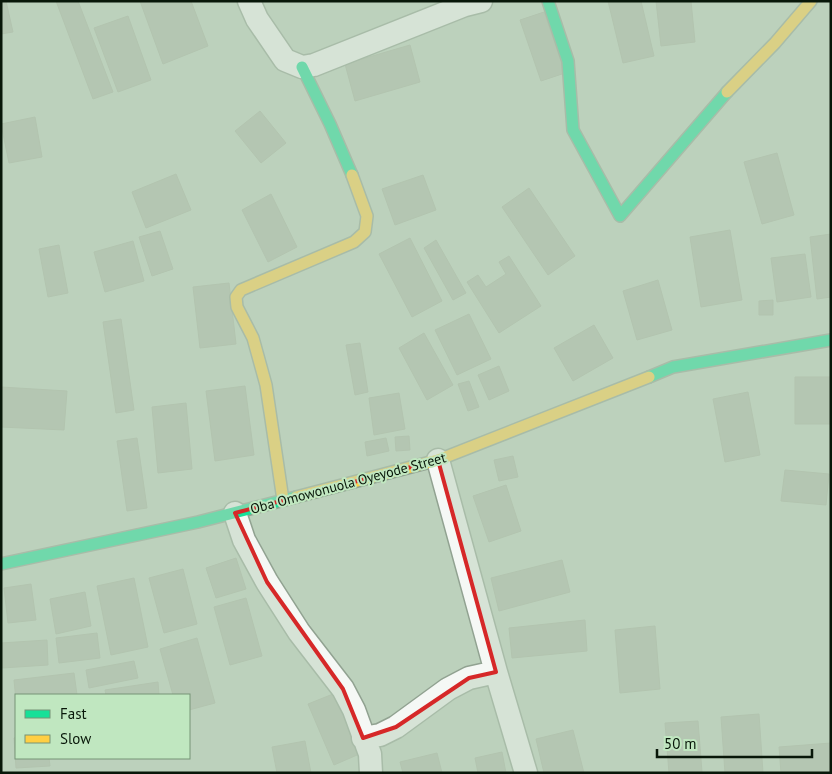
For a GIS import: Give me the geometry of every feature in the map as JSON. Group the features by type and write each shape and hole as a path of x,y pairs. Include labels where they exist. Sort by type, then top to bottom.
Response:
{"street":[{"path":"249,1 257,19 285,60 302,67 314,65 465,5 481,1"},
{"path":"548,1 568,61 573,130 620,216 724,96 775,43 811,1"},
{"path":"282,500 266,385 253,338 237,306 236,297 241,290 354,242 365,232 367,216 359,192 302,67"},
{"name":"Oba Omowonuola Oyeyode Street","path":"1,564 198,522 438,460 673,367 831,340"},
{"path":"438,460 496,672 526,773"},
{"path":"234,513 244,540 267,582 299,632 343,689 354,710 370,754 371,773"},
{"path":"363,738 380,735 396,727 448,689 469,678 496,672"}],"highlighted area":[{"path":"438,460 496,672 469,678 396,727 363,738 343,689 267,582 235,513"}],"building":[{"path":"1,1 6,1 13,32 1,34"},
{"path":"56,1 78,1 113,92 93,99"},
{"path":"140,1 191,1 208,46 163,64"},
{"path":"608,1 641,1 654,56 623,63"},
{"path":"656,1 691,1 695,42 661,46"},
{"path":"544,12 565,73 541,81 520,20"},
{"path":"128,16 151,80 118,92 94,28"},
{"path":"410,45 420,82 355,101 345,64"},
{"path":"260,111 286,143 261,163 235,131"},
{"path":"35,117 42,157 9,163 1,124"},
{"path":"777,153 794,215 762,224 744,162"},
{"path":"176,174 191,210 146,228 132,192"},
{"path":"423,175 436,210 395,225 382,189"},
{"path":"529,188 575,256 548,275 502,207"},
{"path":"271,194 297,247 268,262 242,210"},
{"path":"730,230 742,300 701,307 690,237"},
{"path":"160,231 173,269 152,276 139,237"},
{"path":"831,234 831,297 817,299 810,237"},
{"path":"410,238 442,301 412,317 379,254"},
{"path":"436,240 466,293 453,300 424,248"},
{"path":"133,241 144,281 105,292 94,252"},
{"path":"59,245 68,293 48,297 39,249"},
{"path":"805,254 811,297 777,302 771,258"},
{"path":"509,256 541,306 499,333 467,282 478,275 486,287 506,274 499,262"},
{"path":"658,280 672,330 637,340 623,291"},
{"path":"229,283 236,344 200,348 193,287"},
{"path":"773,300 773,315 759,315 759,301"},
{"path":"469,314 491,359 457,375 435,330"},
{"path":"121,319 134,410 116,413 103,322"},
{"path":"594,325 613,358 573,381 554,348"},
{"path":"424,333 453,385 427,400 399,348"},
{"path":"360,343 368,392 355,395 346,345"},
{"path":"499,366 509,391 489,400 478,375"},
{"path":"795,377 831,377 831,424 795,424"},
{"path":"469,381 479,407 468,411 458,384"},
{"path":"245,386 254,455 215,461 206,391"},
{"path":"1,387 67,391 64,430 1,427"},
{"path":"748,392 760,455 725,462 713,399"},
{"path":"399,393 405,429 374,435 369,398"},
{"path":"186,403 192,469 158,473 152,407"},
{"path":"409,436 410,450 396,451 395,437"},
{"path":"137,438 147,508 127,511 117,441"},
{"path":"386,438 389,451 367,456 365,442"},
{"path":"513,456 518,477 499,481 494,460"},
{"path":"785,470 829,474 826,505 781,501"},
{"path":"506,485 521,531 489,542 473,496"},
{"path":"236,558 246,589 216,598 206,568"},
{"path":"562,560 570,592 499,611 491,578"},
{"path":"183,569 197,624 164,633 149,578"},
{"path":"134,578 148,647 111,655 97,586"},
{"path":"31,584 36,620 8,623 4,588"},
{"path":"85,592 91,626 56,634 50,599"},
{"path":"246,598 262,656 230,665 214,607"},
{"path":"585,620 587,651 512,658 509,628"},
{"path":"655,626 660,689 620,693 615,630"},
{"path":"97,633 100,658 59,663 56,638"},
{"path":"197,638 215,703 190,710 190,694 173,694 160,649"},
{"path":"47,640 48,665 2,668 1,643"},
{"path":"134,661 138,678 89,688 86,670"},
{"path":"74,673 77,694 15,694 14,680"},
{"path":"158,682 159,694 106,694 105,690"},
{"path":"338,692 364,752 334,765 308,704"},
{"path":"759,714 763,773 725,773 721,717"},
{"path":"698,721 702,772 669,773 665,723"},
{"path":"573,730 584,773 544,773 536,739"},
{"path":"305,741 311,773 277,773 272,747"},
{"path":"831,743 831,773 781,773 779,747"},
{"path":"502,752 506,773 478,773 475,758"},
{"path":"437,753 442,773 403,773 400,762"},
{"path":"15,759 49,759 50,766 16,768"}],"traffic: fast":[{"path":"548,1 568,61 573,130 620,216 727,92"},
{"path":"302,67 352,175"},
{"path":"649,377 673,367 831,340"},
{"path":"1,564 198,522 296,497"}],"traffic: slow":[{"path":"727,92 775,43 811,1"},
{"path":"283,500 266,385 253,338 237,307 236,297 241,290 354,242 365,232 367,216 352,175"},
{"path":"296,497 438,460 649,377"}]}
